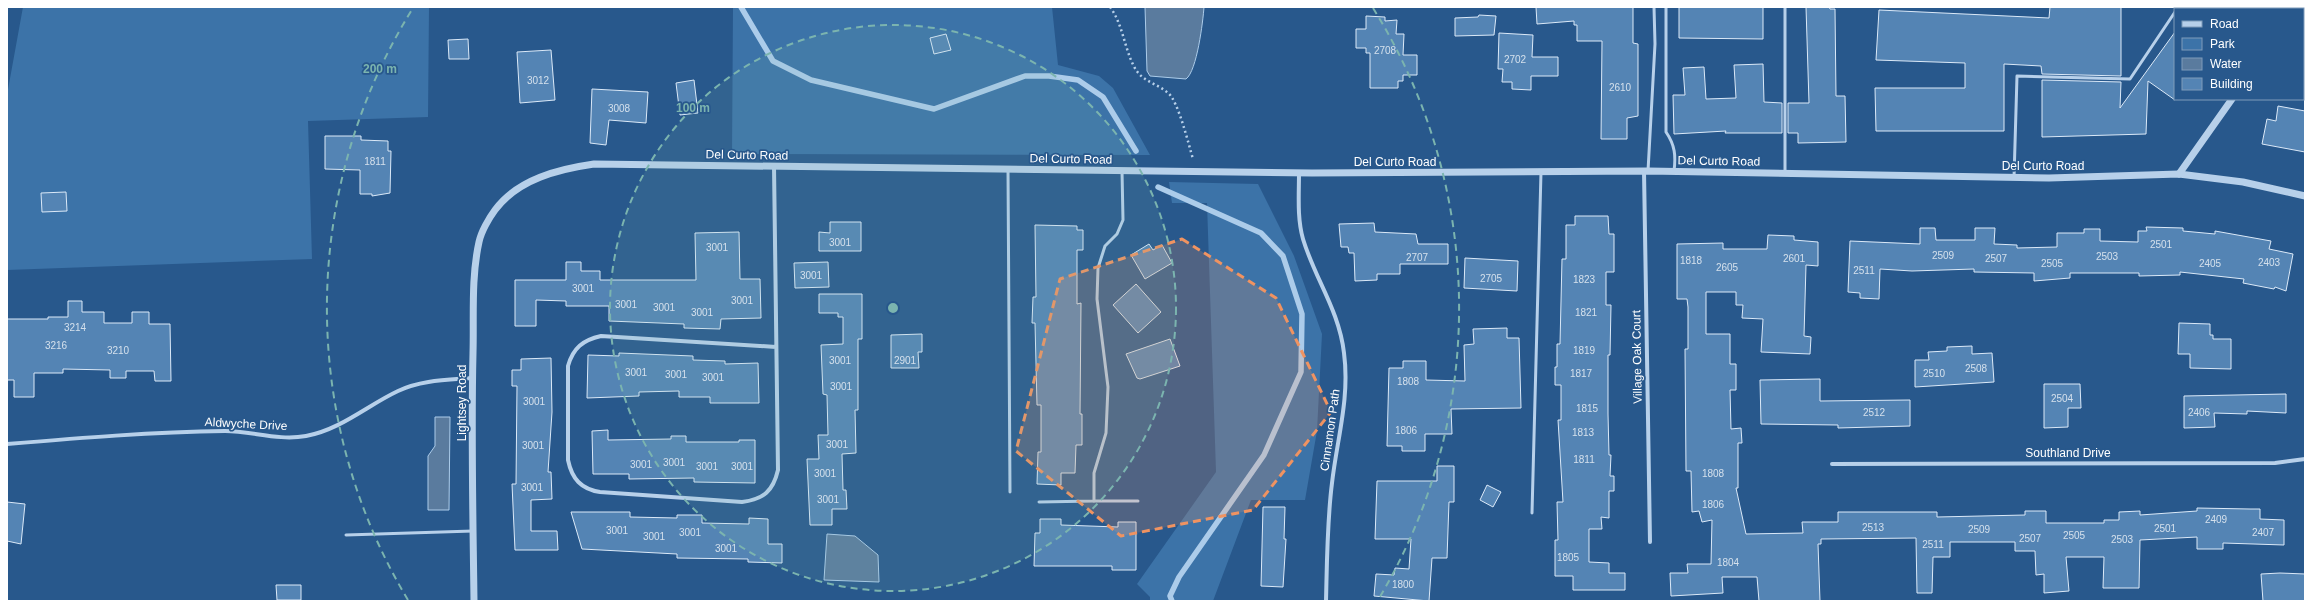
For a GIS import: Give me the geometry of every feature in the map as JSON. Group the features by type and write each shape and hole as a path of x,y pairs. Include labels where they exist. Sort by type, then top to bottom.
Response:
{"street":[{"path":"2179,174 2231,100"},
{"name":"Del Curto Road","path":"495,209 519,189 536,179 562,169 594,164 1299,173 1674,171 2014,178 2179,174 2243,182 2305,196"},
{"path":"774,166 778,470 775,482 768,492 756,500 742,502 588,490 576,481 570,472 568,460 568,366 571,355 578,345 589,338 601,336 776,347"},
{"name":"Village Oak Court","path":"1646,171 1650,542"},
{"name":"Cinnamon Path","path":"1299,173 1299,220 1304,240 1332,303 1344,353 1346,382 1344,413 1331,490 1326,601"},
{"name":"Lightsey Road","path":"474,601 472,378 474,272 480,240 495,209"},
{"name":"Aldwyche Drive","path":"7,444 189,432 232,431 271,437 306,436 339,424 398,391 422,383 472,378"},
{"name":"Southland Drive","path":"1832,464 2276,463 2305,459"}],"lane":[{"path":"1646,171 1655,44 1654,7"},
{"path":"1666,7 1666,132 1673,143 1675,158 1674,171"},
{"path":"1785,7 1785,174"},
{"path":"2014,178 2017,76 2130,79 2174,13"},
{"path":"1008,169 1010,492"},
{"path":"1094,502 1094,473 1106,433 1108,388 1097,299 1098,268 1105,246 1117,234 1124,220 1122,171"},
{"path":"1532,513 1541,172"},
{"path":"1039,502 1138,501"},
{"path":"346,535 473,531"}],"path":[{"path":"1110,7 1122,28 1135,68 1140,76 1168,93 1177,104 1193,160"}],"highlighted area":[{"path":"1182,239 1276,298 1331,412 1253,510 1121,536 1016,451 1060,279"}],"green space":[{"path":"23,7 429,7 428,117 308,121 312,259 7,270 7,95"},
{"path":"733,7 1052,7 1058,65 1099,76 1113,88 1150,155 732,154"},
{"path":"1169,182 1258,184 1294,256 1322,334 1317,431 1305,500 1251,500 1213,601 1150,601 1150,597 1137,584 1216,472 1207,203 1172,203"}],"water":[{"path":"1145,7 1204,7 1201,34 1196,56 1190,74 1186,79 1150,76 1147,71"},
{"path":"435,417 450,417 449,510 428,510 428,456 435,446"},
{"path":"827,534 855,536 878,555 879,582 824,580"}],"building":[{"path":"1536,7 1633,7 1633,43 1638,44 1638,116 1627,118 1627,139 1601,139 1602,41 1577,41 1577,25 1574,25 1574,21 1537,24"},
{"path":"1679,7 1763,7 1763,39 1679,38"},
{"path":"1806,7 1829,7 1830,9 1835,9 1836,96 1845,96 1846,142 1798,143 1798,133 1788,133 1788,103 1809,103"},
{"path":"2050,7 2121,7 2121,76 2042,74 2041,66 2004,64 2004,131 1876,131 1875,88 1965,88 1965,63 1876,60 1879,10 2049,18"},
{"path":"1479,15 1496,16 1494,35 1455,36 1455,18 1478,17"},
{"path":"1366,16 1385,17 1385,21 1397,20 1396,34 1404,34 1403,55 1417,55 1417,75 1403,75 1403,81 1398,81 1398,88 1370,88 1370,53 1366,53 1366,48 1356,48 1356,29 1366,29"},
{"path":"1499,33 1533,35 1532,57 1558,57 1558,76 1531,76 1531,90 1512,89 1512,82 1502,82 1503,69 1498,69"},
{"path":"2174,33 2174,99 2148,81 2146,134 2042,137 2042,80 2121,82 2120,108"},
{"path":"946,34 951,50 934,54 930,38"},
{"path":"468,39 469,59 449,59 448,40"},
{"path":"551,50 555,100 520,103 517,52"},
{"path":"1763,64 1764,102 1782,103 1782,133 1725,133 1726,131 1674,134 1673,95 1685,95 1683,68 1704,67 1706,99 1736,98 1734,65"},
{"path":"694,80 698,113 680,115 676,83"},
{"path":"592,89 648,92 646,123 609,120 606,145 590,143"},
{"path":"2278,106 2305,111 2305,152 2262,144 2267,119 2276,121"},
{"path":"325,136 361,136 361,140 388,141 388,151 391,151 390,193 372,196 372,194 360,194 360,170 325,169"},
{"path":"66,192 67,211 42,212 41,193"},
{"path":"1575,216 1608,216 1609,234 1614,234 1614,272 1606,272 1606,305 1611,305 1610,355 1608,355 1608,414 1609,455 1611,455 1610,476 1614,476 1614,491 1609,491 1609,518 1601,517 1602,529 1589,529 1589,562 1609,563 1609,573 1625,573 1625,590 1573,590 1573,576 1555,576 1555,540 1558,540 1557,502 1563,502 1558,420 1561,420 1561,385 1555,385 1555,367 1557,367 1557,344 1560,344 1562,259 1566,259 1566,225 1575,225"},
{"path":"830,222 861,222 861,251 819,251 819,232 830,233"},
{"path":"1374,223 1375,232 1416,234 1418,244 1448,244 1448,264 1400,264 1400,274 1377,274 1377,280 1355,281 1354,253 1349,253 1348,247 1341,247 1339,224"},
{"path":"1035,225 1077,226 1077,230 1083,230 1083,250 1077,250 1077,304 1081,303 1080,414 1082,414 1082,445 1076,445 1075,473 1061,473 1061,485 1037,484 1038,452 1041,452 1041,405 1037,405 1035,323 1032,323 1033,297 1036,297"},
{"path":"2146,227 2183,228 2183,231 2215,234 2215,231 2271,241 2269,249 2293,254 2286,291 2275,287 2274,289 2243,283 2244,279 2180,272 2180,275 2139,276 2139,273 2070,273 2070,278 2034,281 2034,273 1974,272 1974,269 1912,271 1880,269 1879,299 1860,298 1860,293 1848,292 1850,241 1920,244 1920,228 1935,228 1936,240 1975,240 1975,228 1995,228 1994,244 2017,245 2017,248 2057,247 2057,233 2084,233 2084,229 2100,229 2100,241 2138,242 2138,231 2147,231"},
{"path":"739,232 740,279 760,279 761,318 721,319 720,329 684,328 684,324 609,321 609,306 566,306 566,301 536,300 536,326 515,326 515,280 566,280 566,262 581,262 581,271 600,271 600,280 696,280 695,233"},
{"path":"1768,235 1794,236 1794,240 1818,242 1818,266 1806,265 1804,336 1811,337 1810,354 1761,352 1763,319 1742,318 1743,305 1736,305 1736,292 1706,292 1706,334 1730,334 1730,364 1736,364 1736,390 1730,390 1731,429 1741,428 1742,443 1738,443 1738,488 1736,488 1746,534 1803,533 1802,522 1838,522 1838,512 1937,512 1937,517 2025,515 2025,511 2046,511 2046,523 2104,523 2104,520 2119,520 2119,512 2140,511 2140,515 2197,511 2197,508 2260,509 2260,519 2284,520 2284,545 2223,543 2223,549 2197,549 2197,537 2140,540 2139,588 2103,588 2104,557 2066,557 2069,591 2044,593 2044,574 2036,575 2035,551 2015,551 2015,542 1950,542 1950,557 1933,557 1932,593 1917,593 1916,538 1821,539 1821,544 1818,544 1820,601 1759,601 1757,577 1722,577 1723,593 1671,596 1670,573 1688,573 1687,564 1711,564 1712,520 1702,522 1699,511 1692,512 1691,471 1686,471 1685,349 1688,349 1688,307 1687,299 1677,299 1677,244 1723,243 1723,249 1767,249"},
{"path":"1149,244 1153,250 1162,245 1172,263 1145,279 1131,255"},
{"path":"1465,258 1518,261 1517,291 1464,288"},
{"path":"828,262 829,287 795,288 794,263"},
{"path":"1136,284 1161,312 1138,333 1113,305"},
{"path":"819,294 862,294 862,339 858,339 858,410 855,410 856,453 842,454 843,490 846,490 847,509 832,509 832,525 810,525 807,459 819,459 818,435 828,435 827,395 823,394 821,345 843,344 843,317 838,317 838,313 819,313"},
{"path":"68,301 82,301 82,312 104,312 104,323 132,323 132,312 149,312 149,324 170,324 171,381 155,381 154,371 126,371 126,378 110,378 110,370 63,369 63,373 34,373 34,397 14,397 14,380 7,380 7,319 48,319 48,317 68,317"},
{"path":"2179,323 2210,324 2210,335 2213,335 2213,339 2231,339 2231,369 2190,368 2190,354 2178,354"},
{"path":"1507,328 1507,338 1519,338 1521,408 1451,409 1452,434 1425,434 1425,451 1402,451 1402,446 1387,446 1389,368 1403,368 1403,361 1426,361 1426,380 1465,381 1464,345 1474,344 1473,329"},
{"path":"922,334 922,352 918,352 919,368 891,368 891,335"},
{"path":"1170,339 1180,366 1140,379 1137,378 1126,354"},
{"path":"1972,346 1972,354 1992,353 1994,382 1915,387 1915,360 1929,360 1928,352 1947,351 1947,347"},
{"path":"619,353 693,356 693,360 725,361 725,364 758,363 759,403 710,403 710,397 679,397 679,391 639,392 639,396 587,398 588,355 619,356"},
{"path":"551,358 552,412 548,472 551,472 552,499 531,500 531,531 557,531 558,550 515,550 512,484 516,484 517,386 512,386 512,370 521,370 521,359"},
{"path":"1820,379 1820,401 1910,400 1910,426 1838,428 1838,425 1761,424 1760,380"},
{"path":"2044,384 2080,384 2081,408 2068,408 2068,427 2044,428"},
{"path":"2286,394 2286,413 2247,411 2247,414 2214,413 2215,427 2184,428 2184,396"},
{"path":"608,430 608,440 671,439 671,436 686,436 686,442 739,442 739,440 755,440 755,483 694,482 694,478 629,479 629,474 593,474 592,431"},
{"path":"1437,466 1454,466 1454,502 1449,502 1447,558 1432,558 1429,601 1374,596 1376,574 1394,575 1395,568 1409,569 1411,539 1375,539 1377,481 1437,481"},
{"path":"1487,485 1501,492 1493,507 1480,500"},
{"path":"7,502 25,504 21,544 7,541"},
{"path":"1263,507 1285,507 1284,539 1286,539 1283,587 1261,586"},
{"path":"571,512 630,512 630,517 677,518 677,515 702,515 702,523 749,524 749,518 768,519 768,544 782,544 782,563 748,562 748,559 677,558 677,554 582,549"},
{"path":"1040,519 1061,519 1061,525 1118,527 1118,522 1136,522 1136,570 1112,570 1112,566 1034,566 1035,533 1040,533"},
{"path":"2261,574 2305,574 2305,601 2263,601"},
{"path":"276,585 301,585 301,600 277,600"}],"waterway":[{"path":"741,7 773,61 811,80 934,109 1025,76 1049,76 1078,80 1103,97 1136,151"},
{"path":"1158,187 1261,233 1283,256 1302,314 1301,372 1264,455 1179,577 1170,596 1172,601"}]}
